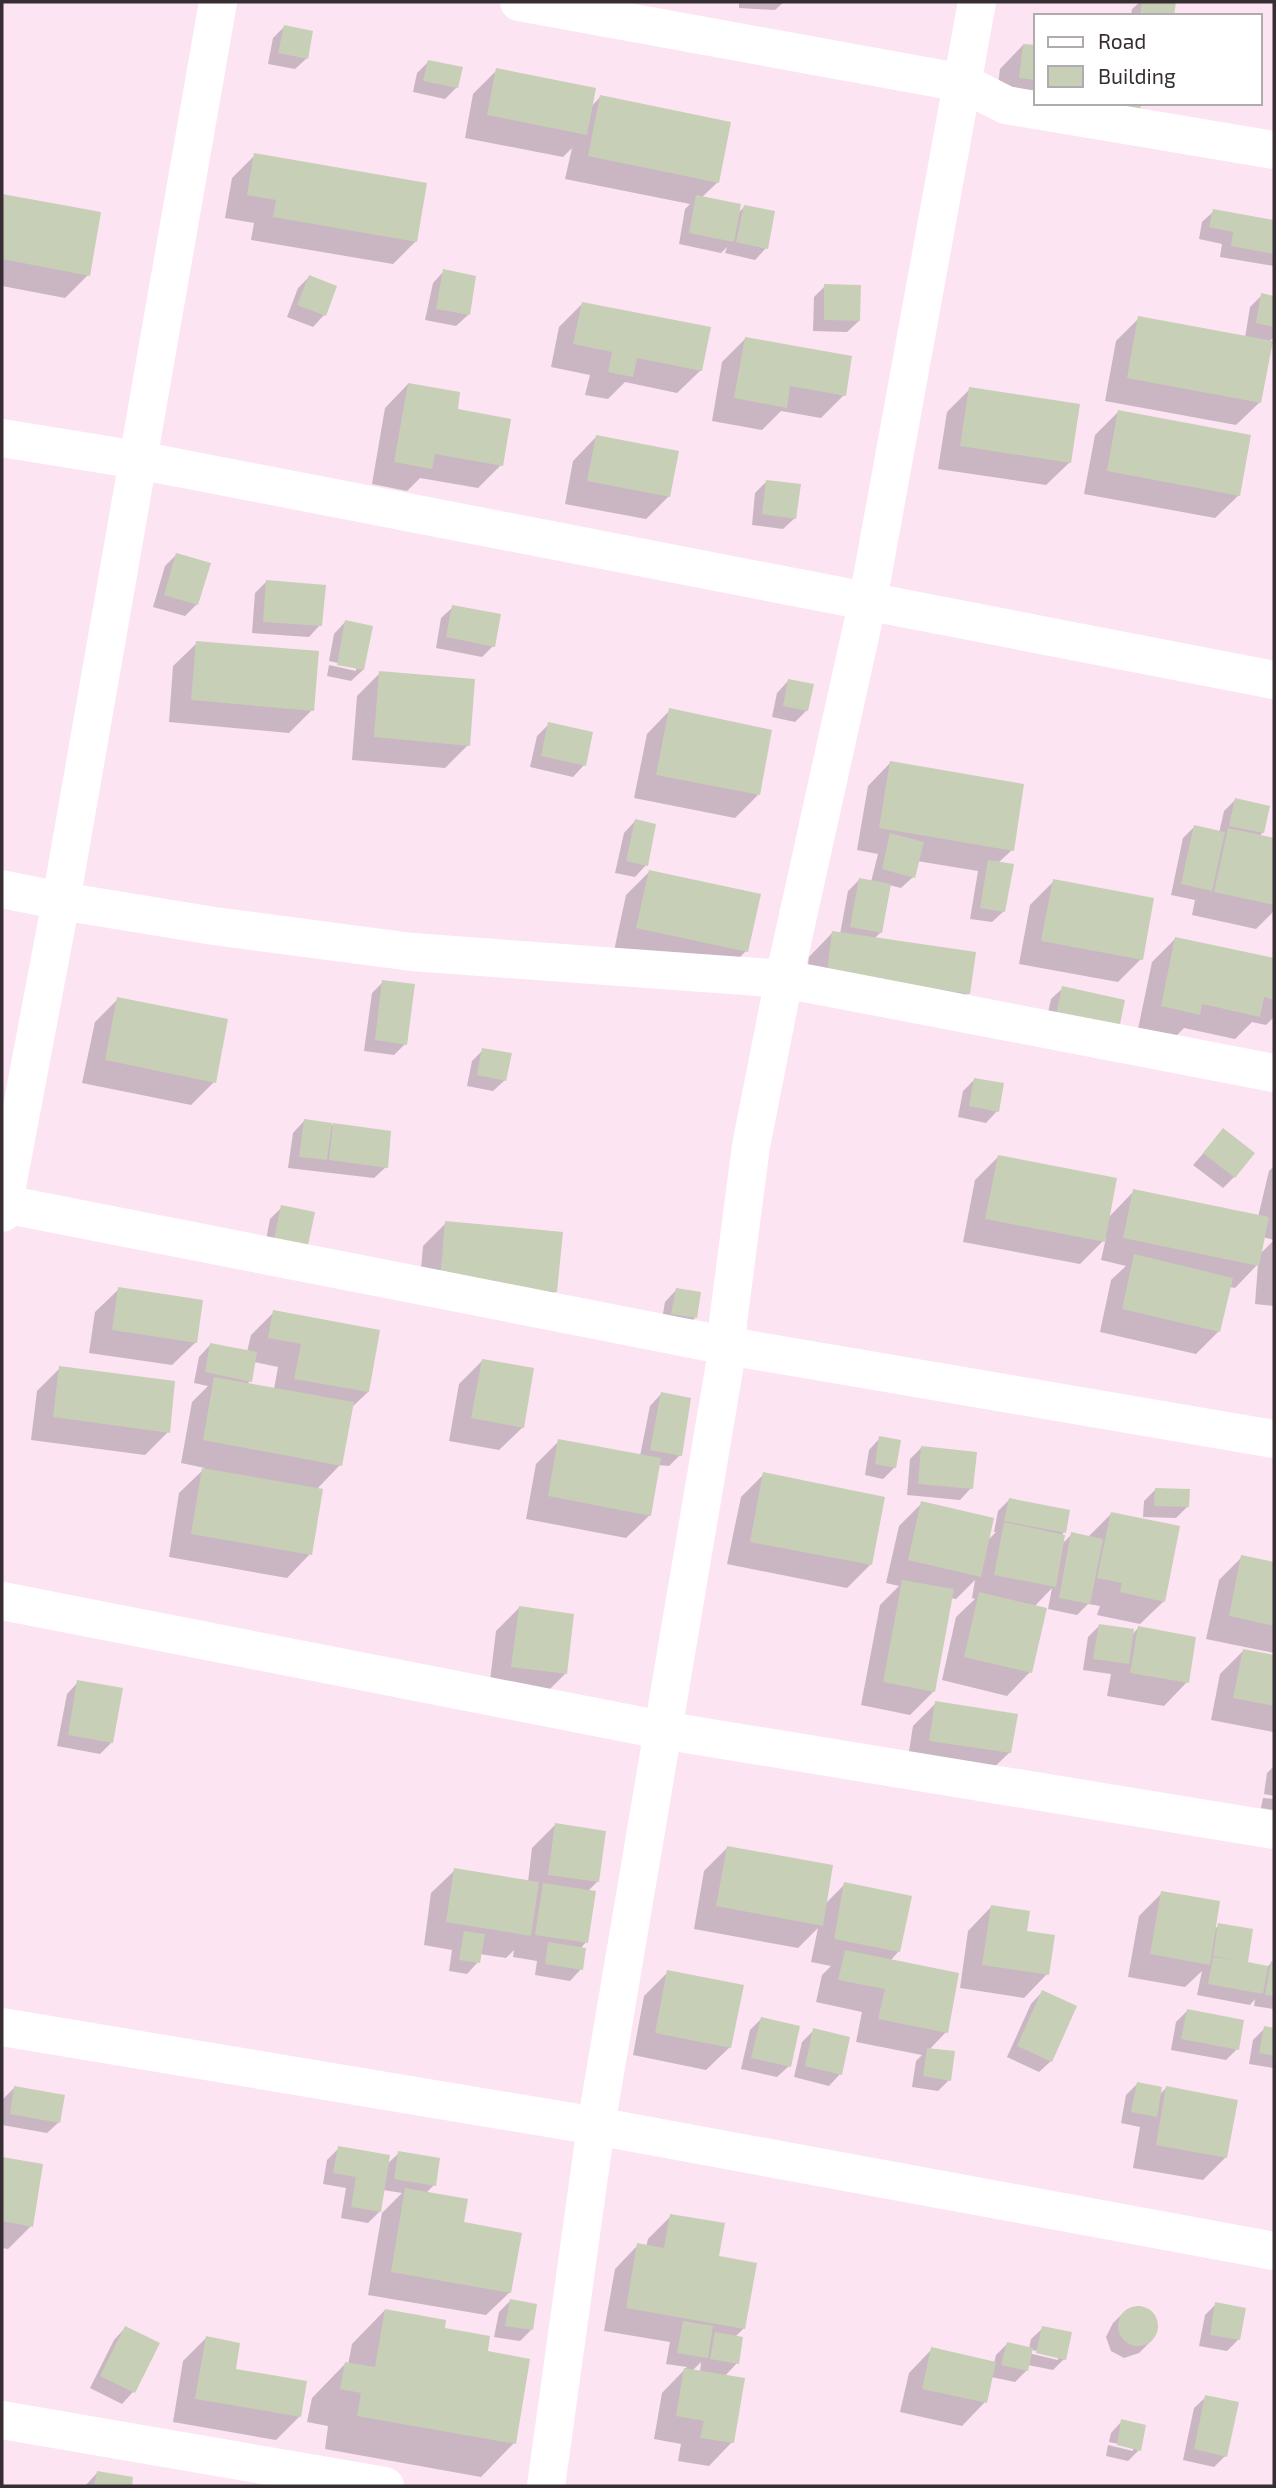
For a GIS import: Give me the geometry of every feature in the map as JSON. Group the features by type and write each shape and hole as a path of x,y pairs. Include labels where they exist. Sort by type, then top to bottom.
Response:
{"street":[{"path":"218,2 61,901 3,1209 728,1346 1274,1439"},
{"path":"519,2 963,83 1006,104 1274,150"},
{"path":"546,2486 596,2126 728,1346 727,1322 751,1146 784,979 868,600 977,2"},
{"path":"2,438 138,460 1274,680"},
{"path":"2,889 214,926 412,952 784,979 1274,1073"},
{"path":"2,1601 662,1730 1274,1830"},
{"path":"2,2027 596,2126 1274,2250"},
{"path":"2,2420 385,2486"}],"building":[{"path":"1142,2 1176,2 1174,14 1140,14"},
{"path":"284,25 313,31 308,59 278,53"},
{"path":"1023,44 1034,45 1034,80 1019,78"},
{"path":"428,60 463,67 458,88 423,81"},
{"path":"496,68 596,88 587,135 487,115"},
{"path":"600,95 731,122 719,183 588,156"},
{"path":"1092,105 1141,105 1140,113"},
{"path":"254,153 427,183 417,242 273,217 276,200 247,195"},
{"path":"2,194 101,212 90,276 2,259"},
{"path":"696,195 741,204 734,242 689,233"},
{"path":"744,205 775,211 768,249 736,242"},
{"path":"1213,209 1274,220 1274,254 1231,246 1233,232 1209,227"},
{"path":"443,269 476,276 470,315 436,309"},
{"path":"309,275 337,286 326,316 297,305"},
{"path":"824,284 861,285 860,321 824,320"},
{"path":"1261,293 1274,296 1274,327 1256,323"},
{"path":"582,302 711,327 702,371 637,358 633,377 608,372 612,352 573,344"},
{"path":"1138,316 1273,341 1261,403 1127,378"},
{"path":"745,337 852,356 846,396 790,386 787,408 734,398"},
{"path":"408,383 460,392 458,409 511,419 503,466 435,454 432,469 394,462"},
{"path":"969,387 1080,404 1071,463 960,446"},
{"path":"1118,410 1251,435 1240,496 1107,471"},
{"path":"596,435 679,451 670,497 587,481"},
{"path":"766,480 801,484 796,519 762,514"},
{"path":"176,553 211,563 198,605 164,595"},
{"path":"266,580 326,585 322,626 263,622"},
{"path":"452,605 501,614 495,647 446,637"},
{"path":"345,620 373,626 364,670 337,665"},
{"path":"196,641 319,651 314,711 191,700"},
{"path":"379,671 475,679 470,746 374,737"},
{"path":"788,679 814,684 808,711 783,706"},
{"path":"669,708 772,730 760,795 656,775"},
{"path":"548,722 593,732 586,766 541,756"},
{"path":"890,761 1024,784 1014,851 879,828"},
{"path":"1235,798 1270,806 1264,833 1229,826"},
{"path":"635,819 656,824 648,866 626,861"},
{"path":"1194,825 1225,832 1212,891 1181,884"},
{"path":"1228,828 1274,838 1274,905 1214,892"},
{"path":"890,833 924,842 915,878 882,869"},
{"path":"988,860 1014,864 1005,912 980,908"},
{"path":"649,870 761,894 748,952 636,928"},
{"path":"859,878 891,884 882,933 850,927"},
{"path":"1053,879 1154,898 1143,960 1041,941"},
{"path":"832,931 976,952 970,994 827,973"},
{"path":"1175,937 1274,958 1274,1000 1264,997 1260,1017 1202,1004 1200,1015 1161,1006"},
{"path":"382,980 415,984 407,1045 375,1040"},
{"path":"1062,986 1125,1000 1118,1034 1055,1020"},
{"path":"117,997 228,1019 216,1083 105,1060"},
{"path":"482,1048 512,1053 506,1081 477,1075"},
{"path":"974,1078 1004,1083 999,1112 969,1106"},
{"path":"304,1119 332,1123 327,1160 299,1157"},
{"path":"333,1123 391,1131 388,1168 329,1160"},
{"path":"1223,1128 1255,1153 1235,1178 1203,1153"},
{"path":"998,1155 1117,1178 1105,1242 985,1219"},
{"path":"1133,1189 1269,1217 1259,1266 1123,1238"},
{"path":"281,1205 315,1212 308,1245 274,1239"},
{"path":"445,1221 563,1232 557,1292 440,1281"},
{"path":"1134,1254 1233,1278 1220,1332 1122,1309"},
{"path":"118,1287 203,1300 197,1343 112,1330"},
{"path":"676,1288 701,1292 697,1318 671,1314"},
{"path":"273,1310 380,1330 369,1392 294,1379 301,1344 268,1338"},
{"path":"210,1343 257,1352 252,1382 205,1372"},
{"path":"482,1359 534,1368 524,1428 471,1418"},
{"path":"59,1366 175,1381 170,1433 53,1417"},
{"path":"214,1377 354,1402 342,1466 203,1440"},
{"path":"661,1392 691,1398 682,1456 650,1450"},
{"path":"879,1436 901,1440 896,1468 875,1464"},
{"path":"558,1439 661,1458 651,1516 548,1496"},
{"path":"921,1446 977,1452 973,1489 918,1484"},
{"path":"202,1468 323,1489 312,1555 191,1534"},
{"path":"763,1472 885,1497 872,1565 750,1542"},
{"path":"1155,1488 1190,1489 1189,1507 1154,1506"},
{"path":"1009,1498 1070,1510 1066,1533 1004,1521"},
{"path":"921,1501 994,1518 981,1577 908,1560"},
{"path":"1111,1512 1180,1526 1165,1602 1120,1592 1122,1583 1097,1578"},
{"path":"1004,1522 1065,1535 1056,1587 994,1575"},
{"path":"1071,1532 1103,1539 1090,1604 1059,1598"},
{"path":"1241,1555 1274,1562 1274,1626 1229,1616"},
{"path":"902,1580 954,1589 935,1692 883,1682"},
{"path":"979,1592 1047,1608 1032,1673 964,1657"},
{"path":"519,1606 574,1614 567,1674 511,1667"},
{"path":"1099,1624 1134,1629 1129,1664 1093,1659"},
{"path":"1138,1626 1196,1637 1189,1683 1130,1673"},
{"path":"1243,1649 1274,1655 1274,1706 1233,1698"},
{"path":"77,1680 123,1688 113,1743 68,1735"},
{"path":"935,1701 1018,1714 1011,1753 929,1741"},
{"path":"555,1823 606,1831 599,1882 548,1875"},
{"path":"727,1846 833,1865 823,1926 716,1906"},
{"path":"454,1868 539,1882 531,1936 446,1922"},
{"path":"844,1882 912,1896 900,1952 834,1939"},
{"path":"543,1883 596,1891 588,1943 535,1935"},
{"path":"1161,1891 1220,1901 1210,1965 1150,1954"},
{"path":"991,1905 1030,1911 1027,1931 1055,1935 1049,1975 982,1965"},
{"path":"1218,1923 1253,1929 1248,1962 1268,1966 1263,1994 1208,1984 1213,1957 1240,1961 1213,1956"},
{"path":"464,1931 485,1934 480,1963 459,1960"},
{"path":"548,1942 586,1948 583,1970 545,1964"},
{"path":"845,1950 959,1973 948,2033 878,2019 885,1989 838,1980"},
{"path":"1271,1961 1274,1962 1274,1996 1265,1995"},
{"path":"667,1970 744,1985 731,2048 655,2033"},
{"path":"1042,1990 1077,2006 1052,2062 1017,2046"},
{"path":"1187,2009 1244,2020 1239,2050 1181,2039"},
{"path":"761,2017 800,2026 791,2067 751,2058"},
{"path":"1264,2026 1274,2028 1274,2056 1259,2053"},
{"path":"813,2028 850,2037 842,2075 805,2066"},
{"path":"927,2048 955,2051 951,2081 923,2076"},
{"path":"1137,2082 1162,2087 1157,2117 1131,2112"},
{"path":"14,2086 65,2095 60,2123 10,2114"},
{"path":"1166,2086 1238,2100 1227,2158 1156,2145"},
{"path":"338,2146 390,2155 381,2212 351,2207 356,2177 333,2173"},
{"path":"398,2151 440,2158 436,2186 394,2179"},
{"path":"2,2157 43,2164 33,2227 2,2221"},
{"path":"405,2188 468,2199 464,2222 522,2233 511,2293 391,2272"},
{"path":"670,2214 725,2223 719,2256 757,2263 745,2329 626,2308 637,2243 664,2248"},
{"path":"510,2299 537,2304 533,2330 505,2326"},
{"path":"1215,2302 1246,2308 1240,2340 1210,2335"},
{"path":"1138,2306 1146,2307 1152,2312 1157,2318 1157,2334 1152,2340 1146,2345 1138,2346 1130,2345 1124,2340 1119,2334 1118,2326 1119,2318 1124,2312 1130,2307"},
{"path":"385,2309 446,2320 445,2328 490,2336 488,2351 530,2359 516,2444 357,2416 361,2393 340,2389 345,2362 375,2367"},
{"path":"683,2321 713,2326 708,2358 677,2353"},
{"path":"125,2326 160,2343 135,2393 100,2376"},
{"path":"1042,2326 1072,2332 1066,2360 1036,2353"},
{"path":"715,2332 743,2337 739,2364 710,2359"},
{"path":"206,2336 240,2343 236,2369 307,2381 301,2417 195,2399"},
{"path":"1007,2342 1033,2348 1028,2371 1001,2365"},
{"path":"931,2347 996,2362 987,2403 922,2389"},
{"path":"684,2368 745,2378 734,2443 700,2438 704,2421 676,2416"},
{"path":"1205,2395 1239,2402 1227,2457 1194,2449"},
{"path":"1121,2419 1146,2425 1141,2451 1117,2445"},
{"path":"97,2471 133,2477 132,2486 94,2486"}]}
